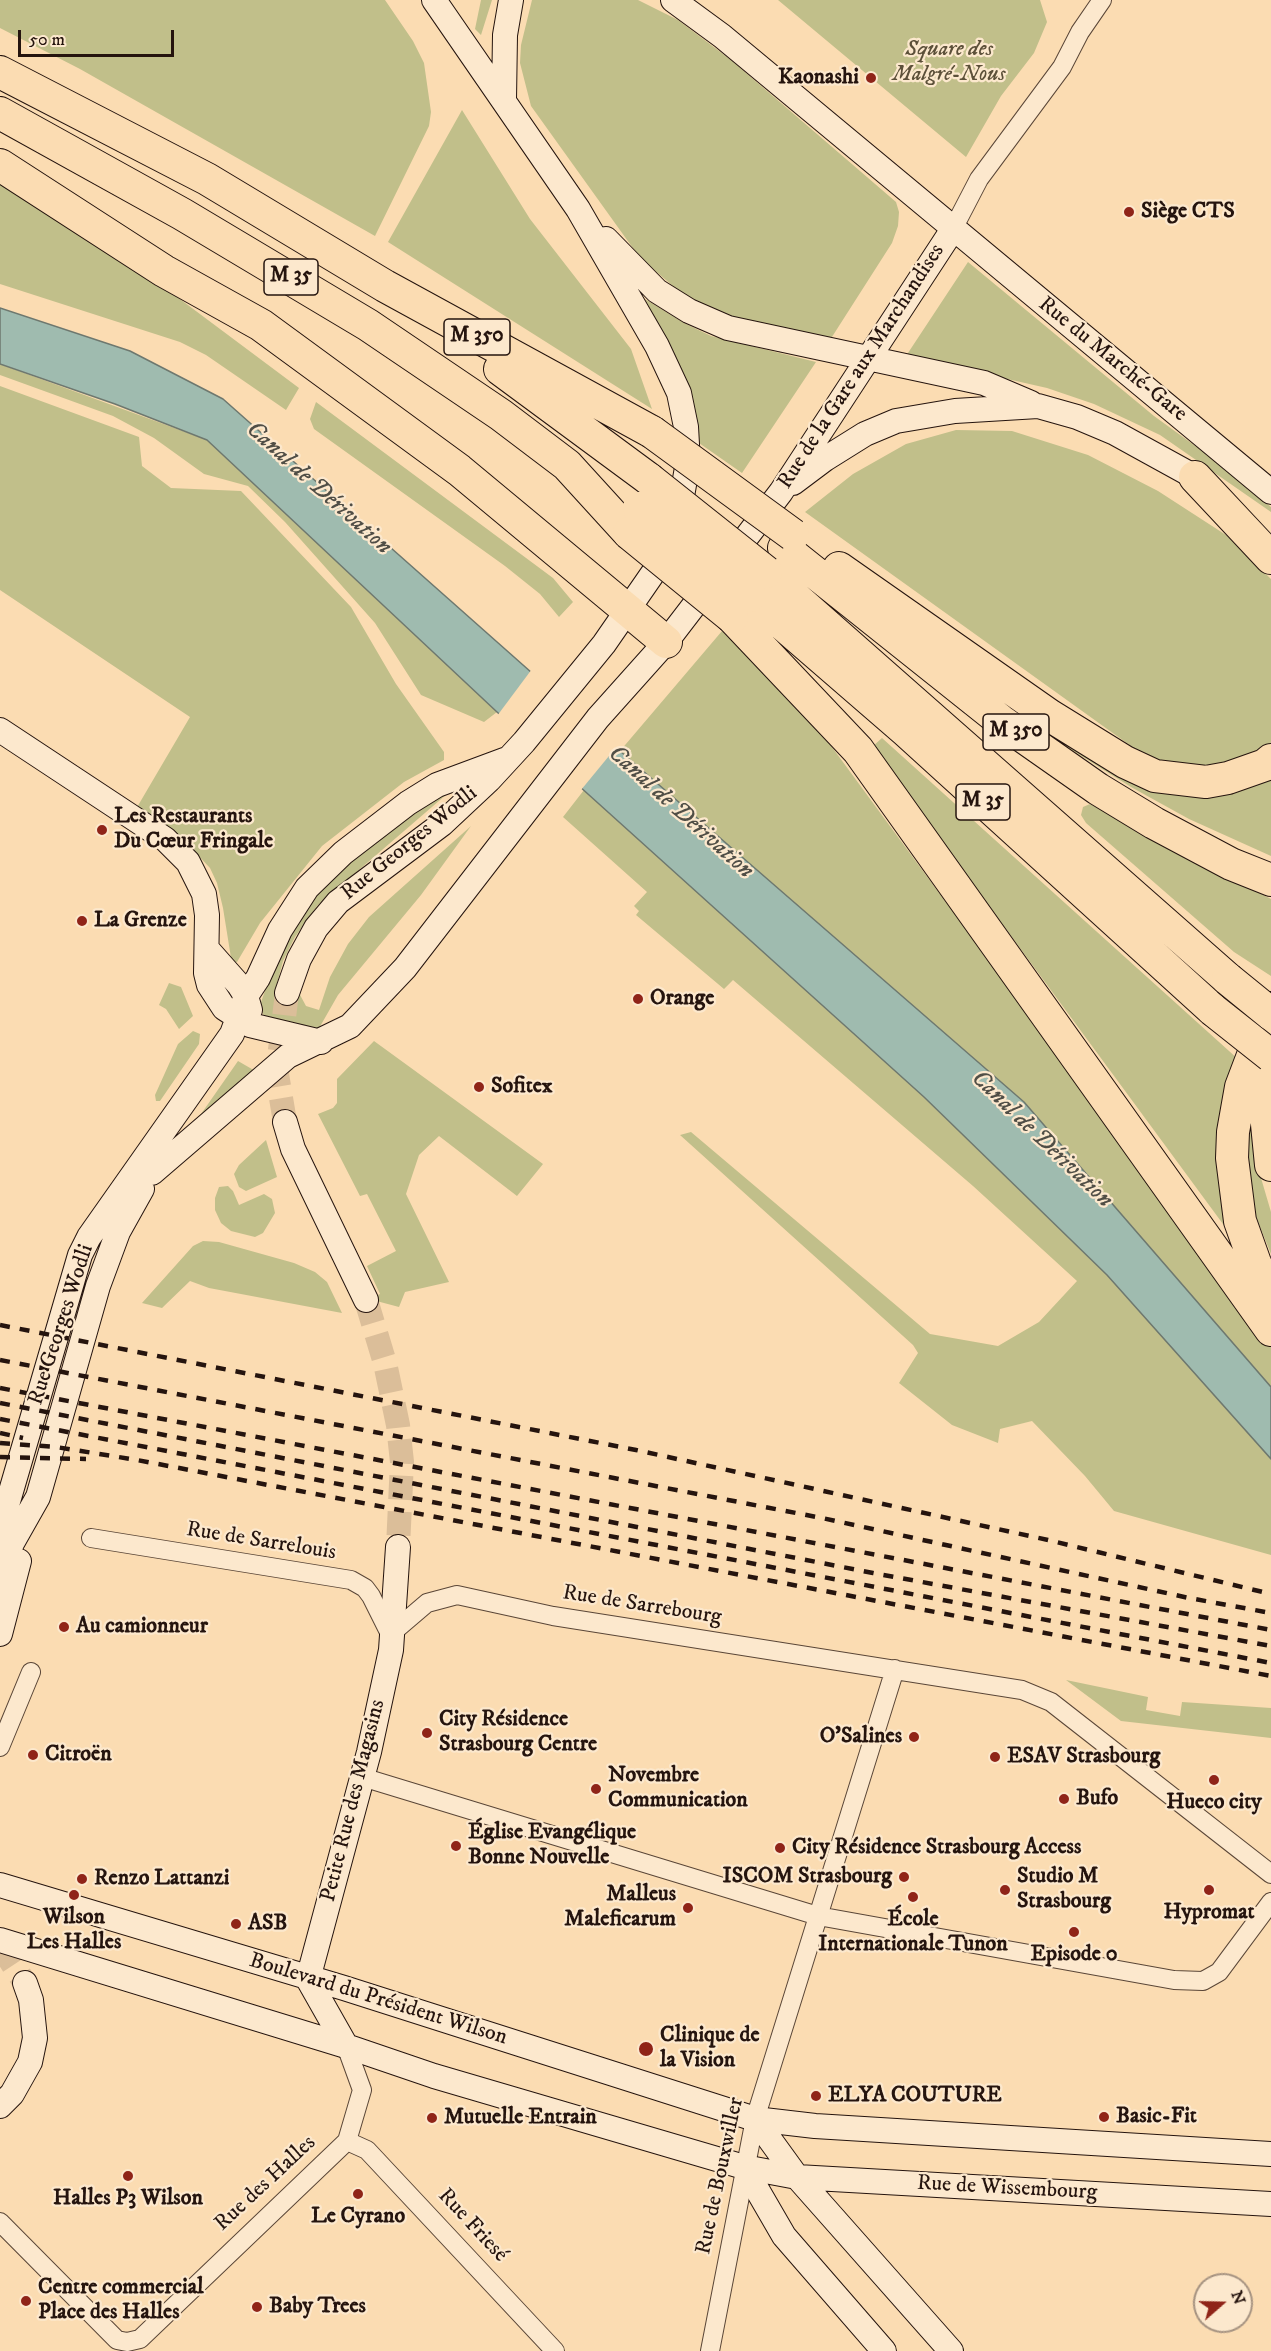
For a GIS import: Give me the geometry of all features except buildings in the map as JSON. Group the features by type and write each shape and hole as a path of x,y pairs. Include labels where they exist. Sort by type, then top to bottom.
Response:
{"highway":[{"name":"M 35","path":"0,72 207,179 385,286 651,454 765,574 906,731 1213,1010 1271,1056"},
{"name":"M 35","path":"0,112 182,214 368,325 501,415 634,520 765,574 1228,980 1271,1014"},
{"path":"0,165 164,271 261,325 459,470 628,608 666,642"},
{"name":"M 350","path":"385,286 569,388 651,454"},
{"path":"651,454 765,574 858,750 1271,1330"},
{"path":"1196,477 1271,558"},
{"name":"M 350","path":"765,574 1001,722 1098,789 1164,829 1231,864 1271,880"},
{"path":"765,574 1049,715 1125,762 1155,776 1206,782 1228,778 1269,764"},
{"path":"1271,1008 1241,1087 1233,1132 1232,1158 1240,1221 1255,1263 1271,1295"},
{"path":"1271,1062 1266,1114 1271,1165"}],"main road":[{"path":"434,0 578,209 657,346 679,393 686,427 688,462 678,519 660,563 567,690 516,750"},
{"path":"504,99 505,35 512,0"},
{"name":"Rue du Marché-Gare","path":"677,3 1271,492"},
{"path":"578,209 657,291 689,311 728,328 984,383 1038,406 1077,417 1115,434 1196,477 1271,534"},
{"name":"Rue de la Gare aux Marchandises","path":"321,1042 350,1026 405,968 598,718 666,642 781,492 866,358 953,229"},
{"path":"781,492 825,459 865,434 896,421 955,411 1038,406"},
{"path":"0,730 75,778 176,850 188,862 204,894 208,950 245,1013 243,1041 152,1173 118,1232 98,1286 0,1634"},
{"name":"Rue Georges Wodli","path":"287,993 299,959 316,928 338,902 442,824 516,750"},
{"name":"Rue Georges Wodli","path":"0,1529 80,1255 89,1237 245,1013 280,930 307,888 343,853 408,803 438,785 516,750"},
{"path":"245,1013 321,1042"},
{"path":"152,1173 288,1056 321,1042"},
{"path":"285,1122 293,1149 366,1300"},
{"path":"0,1580 12,1543 38,1497"},
{"name":"Petite Rue des Magasins","path":"308,1978 362,1777 393,1630 398,1547"},
{"name":"Boulevard du Président Wilson","path":"0,1885 308,1978 755,2119"},
{"path":"0,1940 346,2046 434,2076 744,2168 784,2236 884,2351"},
{"path":"308,1978 346,2046"},
{"path":"0,2106 12,2094 30,2062 35,2038 31,2000 25,1983"},
{"path":"755,2119 815,2126 1271,2154"},
{"path":"755,2119 797,2176 951,2351"},
{"name":"Rue de Wissembourg","path":"744,2168 797,2176 1271,2204"}],"street":[{"name":"Rue de la Gare aux Marchandises","path":"953,229 979,178 1062,67 1080,32 1102,0"},
{"name":"Rue de Sarrelouis","path":"91,1538 351,1580 365,1588 393,1630"},
{"name":"Rue de Sarrebourg","path":"393,1630 427,1603 457,1595 495,1605 895,1669 1041,1696 1271,1874"},
{"name":"Rue de Bouxwiller","path":"710,2351 755,2119 895,1669"},
{"path":"0,1747 31,1672"},
{"path":"362,1777 818,1916 1192,1982 1212,1977 1219,1972 1271,1902"},
{"name":"Rue des Halles","path":"0,2222 117,2340 135,2341 148,2332 347,2141 362,2090 356,2067 346,2046"},
{"name":"Rue Friesé","path":"347,2141 367,2150 555,2351"}],"green space":[{"path":"0,0 385,0 413,41 424,63 431,112 429,126 375,236 80,69 0,28"},
{"path":"481,0 492,0 481,35 475,29"},
{"path":"532,0 638,0 678,20 731,60 896,202 899,212 898,226 892,243 830,340 745,323 702,305 680,292 640,258 531,106 520,63 521,45"},
{"name":"Square des Malgré-Nous","path":"778,0 1040,0 1047,22 1034,53 1001,96 966,157"},
{"path":"462,110 530,219 631,349 652,409 388,242"},
{"path":"0,173 141,270 299,388 286,410 206,355 180,342 0,284"},
{"path":"968,262 1154,416 1223,466 1271,507 1271,512 1160,435 1094,404 1047,388 906,356"},
{"path":"645,299 684,323 711,336 816,362 742,473 699,443 689,394 679,364"},
{"path":"0,364 207,440 497,712 484,722 421,695 375,623 285,522 248,486 204,474 154,438 113,416 0,375"},
{"path":"0,386 139,437 142,466 171,488 241,491 351,607 396,684 444,752 444,760 404,782 322,846 260,923 237,962 232,964 223,908 217,883 210,868 195,852 136,809 190,717 0,590"},
{"path":"316,402 553,578 573,602 559,617 540,594 505,566 314,429 310,419"},
{"path":"956,430 1012,431 1088,455 1158,491 1226,535 1271,579 1271,743 1234,762 1187,769 1142,754 805,512 853,474 906,444"},
{"path":"722,631 804,709 1271,1345 1271,1387 1024,1102 620,751"},
{"path":"981,686 1088,753 1271,780 1271,856 1189,819 1131,787 1075,752"},
{"path":"882,738 1239,1060 1219,1116 1217,1164 1234,1239 872,747"},
{"path":"584,790 924,1097 1107,1275 1240,1422 1271,1459 1271,1555 1114,1511 1085,1476 1032,1421 1000,1429 998,1443 952,1425 899,1383 918,1353 913,1345 680,1135 691,1132 930,1334 998,1346 1039,1322 1077,1281 973,1186 733,980 724,989 636,915 639,911 634,906 647,892 563,817"},
{"path":"447,794 317,906 295,937 283,961 274,995 288,1000 299,993 306,1006 319,1010 330,977 348,944 369,917 471,826 421,895 338,995 318,1030 265,1019 260,1005 278,954 309,903 335,874 419,808"},
{"path":"1090,804 1271,899 1271,976 1234,952 1086,823 1081,815 1083,807"},
{"path":"169,983 181,987 193,1016 179,1029 166,1009 159,1005"},
{"path":"193,1031 200,1034 199,1044 160,1101 156,1101 155,1095 178,1044"},
{"path":"374,1041 543,1164 517,1196 439,1136 419,1155 406,1194 449,1282 405,1292 399,1307 369,1299 380,1294 367,1266 396,1251 367,1194 360,1196 318,1114 333,1108 337,1103 337,1079"},
{"path":"238,1061 257,1072 192,1127"},
{"path":"1255,1090 1256,1161 1271,1212 1271,1254 1256,1217 1244,1168 1246,1120"},
{"path":"266,1140 277,1177 246,1191 239,1187 234,1174 239,1165"},
{"path":"228,1186 233,1191 239,1205 264,1194 272,1199 275,1213 263,1233 255,1237 231,1231 221,1223 215,1210 215,1198 219,1187"},
{"path":"203,1241 219,1242 294,1263 315,1272 327,1282 342,1313 209,1288 190,1281 162,1308 142,1303 193,1246"},
{"path":"1066,1680 1148,1697 1146,1710 1180,1716 1182,1702 1271,1708 1271,1738 1121,1721"}],"water":[{"name":"Canal de Dérivation","path":"0,308 130,351 223,399 620,751 1024,1102 1271,1387 1271,1459 1107,1275 924,1097 497,712 207,440 115,404 0,364"}],"pier":[{"path":"532,669 618,745 581,790 497,716"}],"tunnel":[{"path":"285,1122 277,1074 287,993"},
{"path":"366,1300 385,1363 398,1425 402,1462 398,1547"},
{"path":"0,1945 25,1983"}],"railway":[{"path":"0,1325 636,1450 1048,1540 1271,1594"},
{"path":"0,1360 822,1518 1189,1598 1271,1613"},
{"path":"0,1388 1271,1630"},
{"path":"0,1403 873,1573 1271,1646"},
{"path":"0,1419 1271,1663"},
{"path":"0,1433 23,1438"},
{"path":"0,1443 56,1447 137,1460 1271,1676"},
{"path":"0,1457 86,1459"}],"place":[{"name":"Kaonashi","path":"871,78"},
{"name":"Siège CTS","path":"1129,212"},
{"name":"Les Restaurants Du Cœur Fringale","path":"102,830"},
{"name":"La Grenze","path":"82,921"},
{"name":"Orange","path":"638,999"},
{"name":"Sofitex","path":"479,1087"},
{"name":"Au camionneur","path":"64,1627"},
{"name":"City Résidence Strasbourg Centre","path":"427,1733"},
{"name":"O'Salines","path":"914,1737"},
{"name":"Citroën","path":"33,1755"},
{"name":"ESAV Strasbourg","path":"995,1757"},
{"name":"Hueco city","path":"1214,1780"},
{"name":"Novembre Communication","path":"596,1789"},
{"name":"Bufo","path":"1064,1799"},
{"name":"Église Evangélique Bonne Nouvelle","path":"456,1846"},
{"name":"City Résidence Strasbourg Access","path":"780,1848"},
{"name":"ISCOM Strasbourg","path":"904,1877"},
{"name":"Renzo Lattanzi","path":"82,1879"},
{"name":"Studio M Strasbourg","path":"1005,1890"},
{"name":"Hypromat","path":"1209,1890"},
{"name":"Wilson Les Halles","path":"74,1895"},
{"name":"École Internationale Tunon","path":"913,1897"},
{"name":"Malleus Maleficarum","path":"688,1908"},
{"name":"ASB","path":"236,1924"},
{"name":"Episode 0","path":"1074,1932"},
{"name":"Clinique de la Vision","path":"646,2049"},
{"name":"ELYA COUTURE","path":"816,2096"},
{"name":"Basic-Fit","path":"1104,2117"},
{"name":"Mutuelle Entrain","path":"432,2118"},
{"name":"Halles P3 Wilson","path":"128,2176"},
{"name":"Le Cyrano","path":"358,2194"},
{"name":"Centre commercial Place des Halles","path":"26,2301"},
{"name":"Baby Trees","path":"257,2307"}]}
